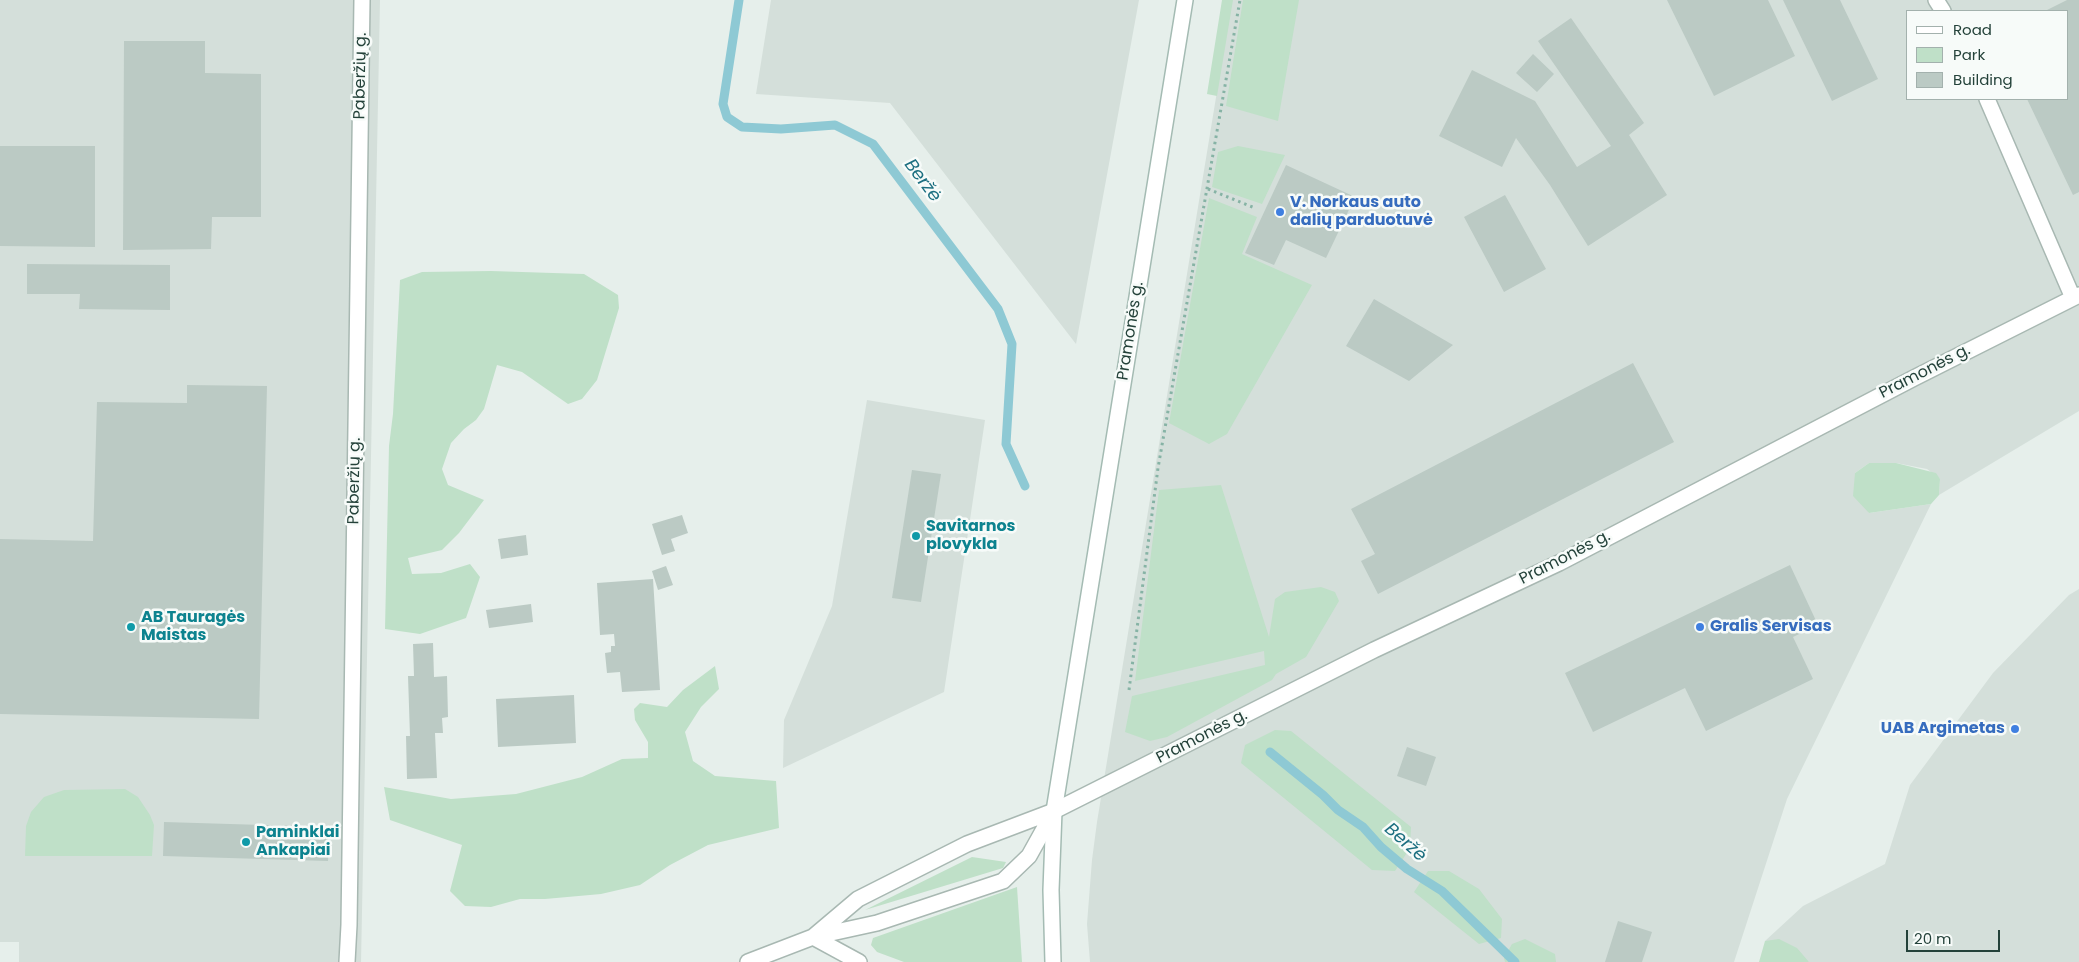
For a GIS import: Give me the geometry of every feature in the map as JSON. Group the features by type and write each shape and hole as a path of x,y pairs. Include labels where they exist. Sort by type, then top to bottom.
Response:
{"street":[{"name":"Paberžių g.","path":"347,962 362,0"},
{"name":"Pramonės g.","path":"1053,962 1051,890 1054,811 1185,0"},
{"name":"Pramonės g.","path":"813,937 858,900 967,844 1054,811 1374,650 1559,563 2076,296 1987,100"},
{"name":"Pramonės g.","path":"748,962 813,937 878,923 1003,881 1029,856 1054,811"},
{"path":"813,937 859,962"}],"path":[{"path":"1129,690 1158,468 1240,0"},
{"path":"1208,189 1255,208"}],"shaded area":[{"path":"0,0 380,0 361,962 19,962 19,942 0,942"},
{"path":"771,0 1139,0 1076,344 890,103 756,94"},
{"path":"1232,0 2079,0 2079,411 1939,495 1940,479 1927,469 1896,463 1869,463 1855,473 1869,513 1931,504 1787,799 1734,962 1090,962 1087,924 1092,860"},
{"path":"867,400 985,420 944,692 783,768 784,720 832,606"},
{"name":"UAB Argimetas","path":"2079,589 2079,962 1809,962 1765,941 1803,906 1885,864 1910,785 1993,673 2069,595"}],"green space":[{"path":"1222,0 1233,0 1217,96 1207,94"},
{"path":"1243,0 1299,0 1278,121 1226,106"},
{"path":"1238,146 1285,155 1262,204 1212,187 1218,152"},
{"path":"1209,198 1257,217 1242,254 1312,285 1227,434 1209,444 1169,423"},
{"path":"491,271 584,274 618,295 619,308 597,380 582,399 568,404 522,372 497,365 484,409 476,420 464,429 451,443 442,469 448,485 484,500 459,533 442,550 408,558 412,574 441,573 470,564 480,577 466,618 420,634 385,629 389,446 393,414 400,280 422,272"},
{"path":"1869,463 1896,463 1936,473 1940,479 1939,495 1931,504 1869,513 1853,496 1855,473"},
{"path":"1221,485 1269,637 1275,599 1285,592 1321,587 1335,592 1339,601 1306,657 1276,674 1272,680 1167,737 1150,741 1125,732 1132,696 1265,665 1264,651 1135,681 1159,490"},
{"path":"715,666 719,689 701,707 685,732 693,761 715,776 776,781 779,828 708,845 670,865 640,885 601,894 545,899 520,899 491,907 465,906 450,891 462,845 390,820 384,787 451,799 516,794 582,777 622,759 648,758 648,742 635,720 634,709 640,703 667,707 683,690"},
{"path":"1275,730 1291,731 1411,827 1410,848 1395,871 1372,870 1241,763 1245,745"},
{"path":"125,789 138,797 150,815 154,825 152,856 25,856 26,826 31,812 44,797 64,790"},
{"path":"972,857 1006,862 1003,868 865,910"},
{"path":"1428,871 1449,871 1479,889 1502,919 1501,938 1479,944 1414,892"},
{"path":"1017,887 1022,962 904,962 877,952 871,945 873,938"},
{"path":"1525,939 1555,954 1556,962 1505,962 1504,958 1512,944"},
{"path":"1779,939 1797,948 1809,962 1759,962 1765,941"}],"building":[{"path":"1667,0 1768,0 1795,56 1714,96"},
{"path":"1783,0 1840,0 1878,79 1832,101"},
{"path":"2067,0 2079,0 2079,192 2073,195 2027,100 2069,100 2069,10 2047,10"},
{"path":"1571,18 1644,123 1629,135 1667,195 1588,246 1550,185 1516,138 1502,167 1439,136 1472,70 1535,101 1577,167 1611,146 1538,41"},
{"path":"124,41 205,41 205,73 261,74 261,217 212,217 211,249 123,250"},
{"path":"1533,54 1554,74 1537,92 1516,73"},
{"path":"0,146 95,146 95,247 0,246"},
{"path":"1286,165 1355,197 1326,258 1286,240 1274,265 1245,253"},
{"path":"1505,195 1546,269 1504,292 1464,217"},
{"path":"27,264 170,265 170,310 79,309 80,294 27,294"},
{"path":"1374,299 1453,345 1409,381 1346,346"},
{"path":"1633,363 1674,442 1378,594 1361,561 1375,554 1351,509"},
{"name":"AB Tauragės Maistas","path":"187,385 267,386 259,719 0,714 0,539 93,541 97,402 187,403"},
{"name":"Savitarnos plovykla","path":"912,470 941,474 921,602 892,598"},
{"path":"682,515 688,533 671,539 675,551 662,555 652,524"},
{"path":"526,535 528,555 501,559 498,539"},
{"path":"1790,565 1818,625 1793,637 1813,679 1706,731 1685,688 1593,732 1565,673"},
{"path":"666,566 673,585 658,590 652,571"},
{"path":"653,579 660,690 622,692 620,672 607,673 605,653 611,652 611,646 615,646 614,634 600,635 597,583"},
{"path":"531,604 533,622 489,628 486,610"},
{"path":"433,643 434,677 447,676 448,717 442,718 443,733 435,733 437,778 407,779 406,736 410,736 408,676 414,676 413,644"},
{"path":"574,695 576,743 498,747 496,699"},
{"path":"1407,747 1436,757 1426,786 1397,776"},
{"name":"Paminklai Ankapiai","path":"164,822 329,827 328,861 163,856"},
{"path":"1618,921 1652,932 1642,962 1605,962"}],"waterway":[{"name":"Beržė","path":"739,0 723,104 727,117 742,127 781,129 835,125 873,144 998,309 1012,344 1006,444 1025,486"},
{"name":"Beržė","path":"1270,752 1323,795 1338,810 1363,827 1381,847 1407,869 1442,891 1515,962"}],"place":[{"name":"V. Norkaus auto dalių parduotuvė","path":"1280,212"},
{"name":"Savitarnos plovykla","path":"916,536"},
{"name":"AB Tauragės Maistas","path":"131,627"},
{"name":"Gralis Servisas","path":"1700,627"},
{"name":"UAB Argimetas","path":"2015,729"},
{"name":"Paminklai Ankapiai","path":"246,842"}]}
